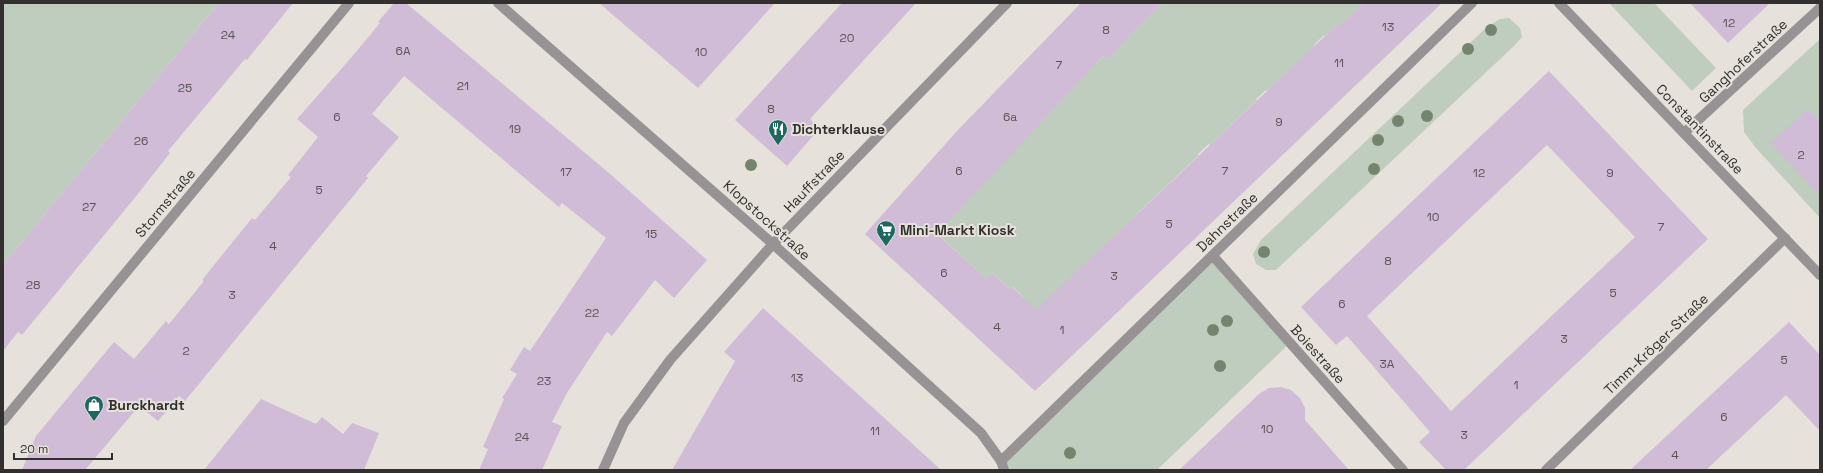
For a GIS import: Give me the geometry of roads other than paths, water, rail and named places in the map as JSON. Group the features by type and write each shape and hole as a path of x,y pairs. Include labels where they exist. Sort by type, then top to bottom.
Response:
{"street":[{"name":"Stormstraße","path":"3,421 349,3"},
{"name":"Klopstockstraße","path":"498,3 773,244 981,433 1002,465"},
{"name":"Hauffstraße","path":"603,470 624,423 670,360 773,244 1007,3"},
{"name":"Dahnstraße","path":"1002,465 1472,3"},
{"name":"Constantinstraße","path":"1559,3 1820,275"},
{"name":"Ganghoferstraße","path":"1684,133 1820,8"},
{"name":"Timm-Kröger-Straße","path":"1546,470 1785,238"},
{"name":"Boiestraße","path":"1213,256 1402,470"}],"place":[{"name":"Dichterklause","path":"778,146"},
{"name":"Mini-Markt Kiosk","path":"886,247"},
{"name":"Burckhardt","path":"94,422"}]}
